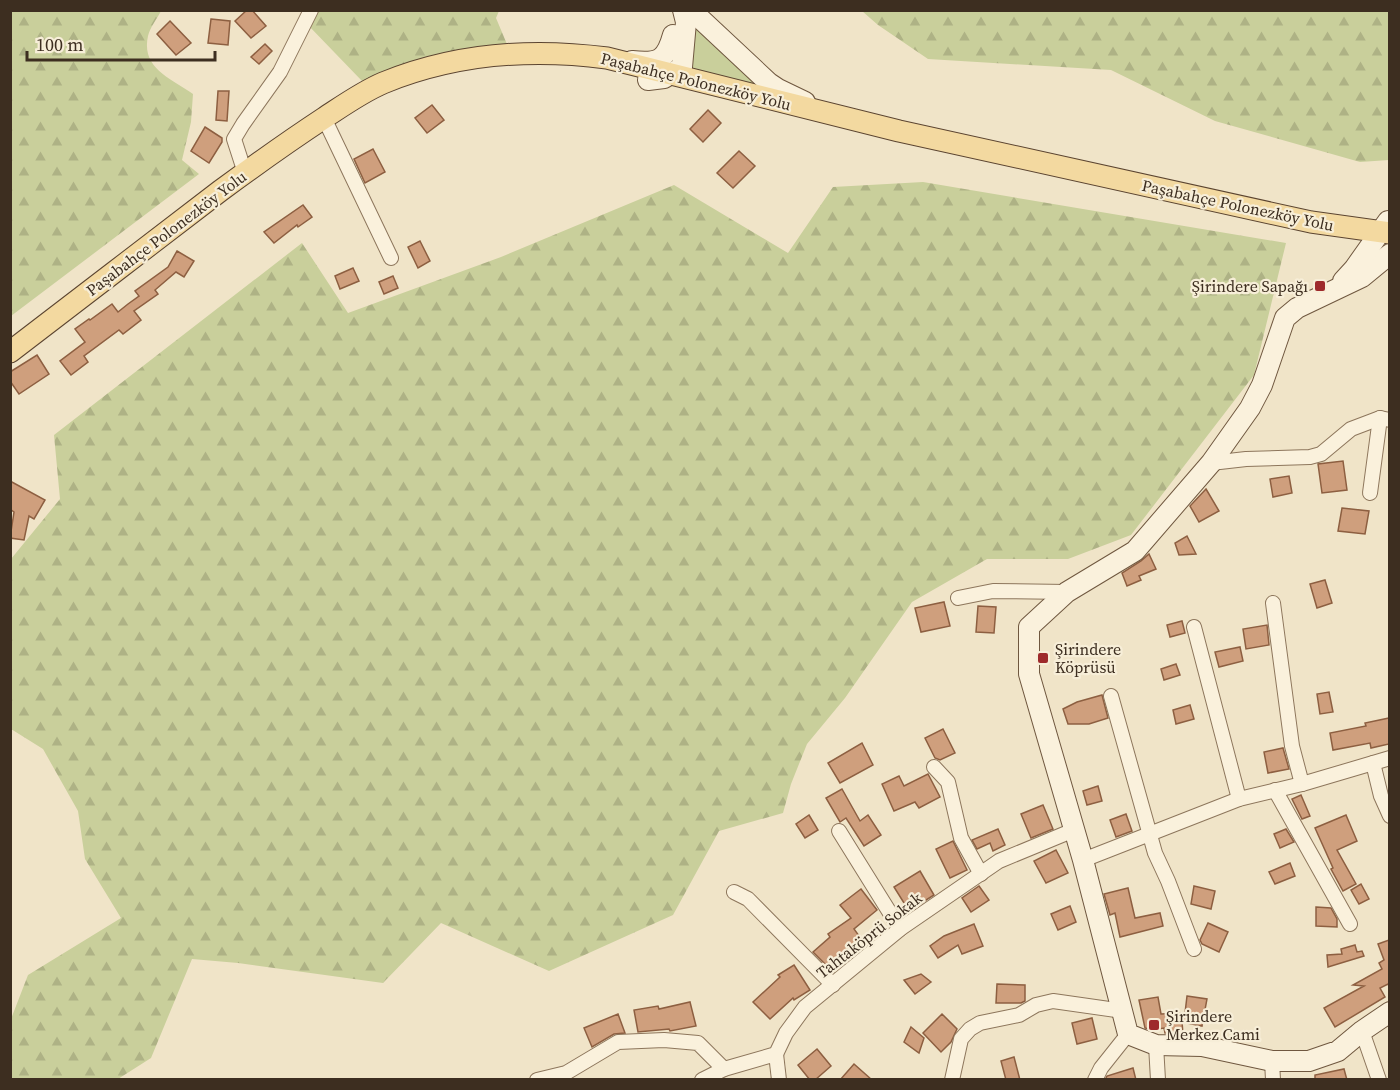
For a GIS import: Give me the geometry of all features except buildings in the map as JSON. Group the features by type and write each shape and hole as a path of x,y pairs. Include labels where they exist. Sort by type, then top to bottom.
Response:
{"main road":[{"name":"Paşabahçe Polonezköy Yolu","path":"10,352 245,173 357,96 383,83 448,64 497,54 517,53 560,53 607,58 778,110 899,131"},
{"name":"Paşabahçe Polonezköy Yolu","path":"324,118 416,84 481,70 533,67 610,72 648,80 678,80 1311,222 1388,231"},
{"name":"Paşabahçe Polonezköy Yolu","path":"1088,172 1208,190 1314,212 1388,231"}],"street":[{"path":"245,173 234,139 280,72 311,10"},
{"path":"673,10 678,80"},
{"path":"678,80 678,71 683,63 686,22 683,10"},
{"path":"691,10 778,89 835,115"},
{"path":"607,58 653,62 665,56 674,35"},
{"path":"324,118 391,258"},
{"path":"1311,222 1349,238 1357,244 1362,253 1361,258"},
{"path":"1333,292 1361,258 1388,231"},
{"path":"1128,1034 1083,860 1029,674 1029,627 1067,592 1135,550 1211,463 1250,408 1262,385 1285,318 1297,308 1362,277 1389,254"},
{"path":"1211,463 1246,459 1310,457 1321,454 1351,429 1385,419 1370,493"},
{"path":"958,598 993,591 1067,592"},
{"path":"1273,603 1292,746 1302,784"},
{"path":"1194,627 1239,799"},
{"path":"1111,696 1155,853 1194,949"},
{"path":"1083,860 1239,799 1302,784 1389,758"},
{"path":"1373,763 1389,816"},
{"path":"934,766 948,782 961,838 981,874"},
{"path":"1275,790 1350,924"},
{"name":"Tahtaköprü Sokak","path":"776,1054 786,1033 805,1007 900,929 999,861 1074,830"},
{"path":"839,831 900,929"},
{"path":"734,892 748,899 832,985"},
{"path":"952,1080 961,1039 970,1029 980,1023 1019,1015 1036,1005 1053,1001 1123,1011"},
{"path":"1128,1034 1156,1045 1202,1046 1273,1070 1338,1051 1389,1012"},
{"path":"1362,1031 1379,1080"},
{"path":"1095,1080 1101,1068 1128,1034"},
{"path":"537,1080 566,1072 618,1042 664,1040 698,1044 724,1070"},
{"path":"1156,1045 1158,1080"},
{"path":"702,1080 724,1070 776,1054 779,1080"}],"green space":[{"path":"11,10 161,11 148,36 149,56 159,71 193,94 191,122 182,160 199,174 11,316"},
{"path":"312,11 499,11 496,18 511,54 362,81 307,24"},
{"path":"862,11 1389,11 1389,160 1360,162 1215,121 1111,70 928,59 878,25"},
{"path":"688,12 763,87 692,70"},
{"path":"923,182 1286,243 1254,375 1131,535 1068,559 987,559 912,602 845,698 807,744 791,784 783,813 719,831 673,915 549,971 441,923 383,983 192,959 151,1058 118,1079 11,1079 11,1019 28,975 121,918 85,859 78,811 43,749 11,729 11,559 60,499 54,435 302,243 348,313 501,257 674,185 788,253 833,187"}],"place":[{"name":"Şirindere Sapağı","path":"1320,286"},
{"name":"Şirindere Köprüsü","path":"1043,658"},
{"name":"Şirindere Merkez Cami","path":"1154,1025"}]}
